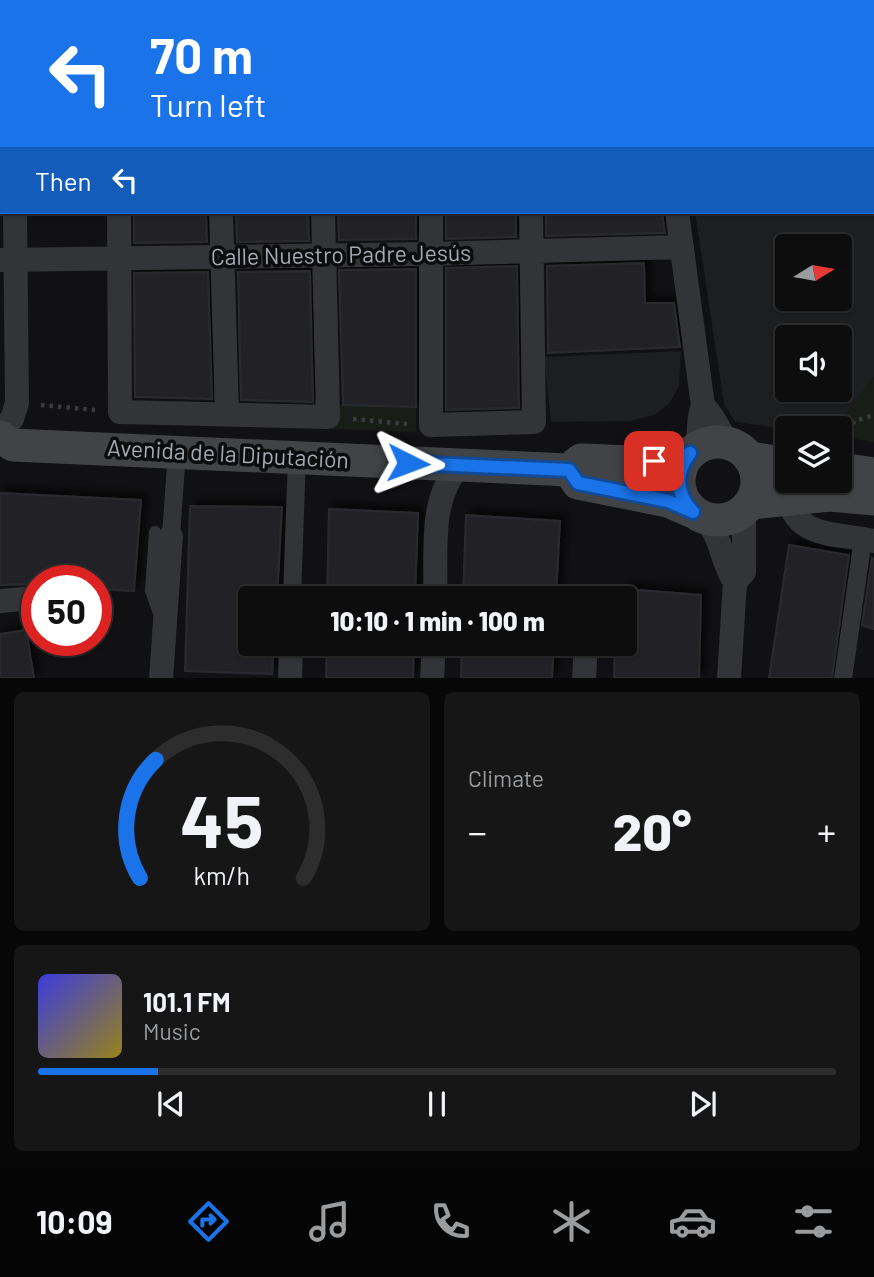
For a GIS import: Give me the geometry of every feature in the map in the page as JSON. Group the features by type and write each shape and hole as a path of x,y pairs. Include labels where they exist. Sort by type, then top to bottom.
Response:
{"main road":[{"name":"Avenida de la Diputación","path":"3,441 569,470 581,460 673,460 692,452"},
{"path":"775,461 710,443 692,452 679,472 678,483 685,504 697,515 724,520 747,507 789,497 830,495 874,499"},
{"path":"741,452 757,485 747,507"},
{"path":"852,462 874,474"},
{"name":"Avenida de la Diputación","path":"569,470 578,483 668,501 697,515"}],"street":[{"path":"3,441 17,403 8,260 15,214"},
{"path":"119,214 120,412 328,417 323,214"},
{"path":"221,214 227,414"},
{"path":"430,214 431,425 534,422 531,214"},
{"path":"677,214 703,406 699,415 699,440 692,452"},
{"name":"Calle Nuestro Padre Jesús","path":"8,260 120,260 682,247"},
{"path":"703,406 710,412 719,432 741,452"},
{"path":"161,678 164,630 163,534 177,451"},
{"path":"292,586 297,456"},
{"path":"436,586 440,496 447,479 460,465"},
{"path":"789,497 794,516 809,529 868,539 843,678"},
{"path":"735,582 744,572 747,507"},
{"path":"697,515 717,534 735,582 729,678"},
{"path":"0,601 21,599"},
{"path":"290,656 290,678"},
{"path":"432,678 433,656"},
{"path":"584,678 585,656"}],"path":[{"path":"17,403 120,412"},
{"path":"852,427 854,421 874,415"},
{"path":"328,417 431,425"}],"shaded area":[{"path":"695,214 874,214 874,377 844,416 775,416 775,427 735,422 724,404"},
{"path":"681,351 679,386 669,404 654,415 630,421 551,422 544,357"},
{"path":"874,377 874,442 852,439 852,416 844,416"},
{"path":"332,405 416,407 416,432 332,429"}],"building":[{"path":"134,214 206,214 207,242 134,243"},
{"path":"236,214 308,214 309,241 237,242"},
{"path":"338,214 416,214 416,239 339,240"},
{"path":"446,214 516,214 516,237 446,239"},
{"path":"546,214 662,214 665,233 546,236"},
{"path":"644,263 645,303 674,303 680,347 548,353 547,266"},
{"path":"517,266 519,408 446,410 446,268"},
{"path":"416,269 416,407 343,405 339,270"},
{"path":"310,271 313,402 241,400 238,272"},
{"path":"208,272 212,399 135,397 134,273"},
{"path":"0,493 141,500 134,591 112,590 112,565 21,565 21,584 0,585"},
{"path":"190,506 282,507 278,586 238,586 238,656 273,656 272,674 185,671"},
{"path":"329,509 418,513 415,586 327,586"},
{"path":"466,515 560,521 557,586 463,586"},
{"path":"789,545 849,555 832,678 769,678"},
{"path":"872,558 874,559 874,629 862,625"},
{"path":"637,590 701,595 699,678 614,678 615,656 637,656"},
{"path":"21,631 21,656 30,656 34,678 0,678 0,634"},
{"path":"327,656 414,656 413,678 326,678"},
{"path":"462,656 553,656 552,678 461,678"}],"route":[{"path":"408,463 569,470 578,483 668,501 693,512 685,504 678,483 679,472 690,453 673,460 654,461"}]}
